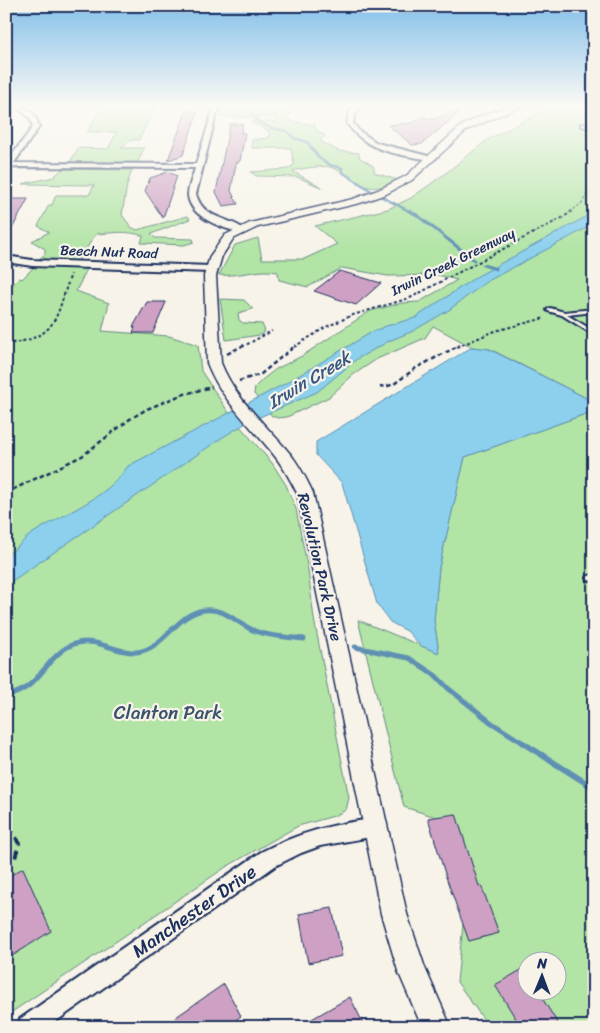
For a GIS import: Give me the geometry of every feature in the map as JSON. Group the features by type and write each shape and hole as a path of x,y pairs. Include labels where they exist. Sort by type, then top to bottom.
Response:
{"street":[{"path":"8,167 16,155"},
{"path":"203,155 192,194 194,203 206,215 241,230"},
{"path":"419,155 432,158"},
{"name":"Revolution Park Drive","path":"435,155 409,178 382,192 356,201 254,225 241,230 225,242 216,256 211,269 210,287 214,363 217,374 236,401 295,473 308,502 394,914 412,971 437,1027"},
{"path":"8,167 200,166"},
{"name":"Beech Nut Road","path":"6,258 32,263 211,269"},
{"name":"Manchester Drive","path":"28,1027 268,859 313,837 345,830 375,828"}],"lane":[{"path":"550,310 564,314 594,310"},
{"path":"564,314 594,333"}],"path":[{"name":"Irwin Creek Greenway","path":"234,382 256,376 270,368 296,345 326,327 353,315 410,298 564,217 582,204 594,184"},
{"path":"6,344 31,341 48,330 56,318 74,267"},
{"path":"380,386 388,387 438,357 494,332 532,320 564,314"},
{"path":"226,355 272,331"},
{"path":"6,493 82,456 130,419 152,406 181,395 216,386"},
{"path":"6,829 14,833 19,844 15,858 8,866 6,873"}],"green space":[{"path":"74,155 141,155 137,164 69,164"},
{"path":"292,155 359,155 373,166 375,173 398,180 386,185 368,187 330,167 292,171 323,188 297,177 256,176 251,172 288,169 294,165"},
{"path":"468,155 594,155 594,402 490,349 472,347 433,326 425,338 377,359 353,375 329,397 287,417 278,418 272,416 254,394 255,387 276,369 302,356 370,311 402,303 419,302 457,280 438,275 388,276 342,268 308,287 279,280 278,272 263,271 219,275 235,245 258,238 262,259 304,259 337,244 315,226 388,209 411,198"},
{"path":"62,169 132,170 127,185 122,215 131,227 137,230 188,216 190,219 151,234 155,238 193,239 194,242 184,245 141,243 143,236 132,233 96,234 78,261 39,259 45,254 45,249 32,241 49,232 38,226 49,205 52,205 56,195 89,195 94,185 22,184 54,177"},
{"name":"Clanton Park","path":"35,266 87,269 76,291 109,303 102,331 169,336 198,345 201,371 231,416 272,463 286,485 296,509 308,570 314,619 349,798 346,810 334,816 298,826 226,867 6,1016 6,292 19,278 22,279"},
{"path":"220,299 244,300 253,309 238,313 239,320 243,323 262,324 265,331 260,335 226,340"},
{"path":"594,411 594,1027 489,1027 457,982 467,886 442,819 404,807 358,620 439,653 434,620 439,567 465,457"}],"water":[{"name":"Irwin Creek","path":"594,206 594,224 486,282 449,310 413,331 389,341 357,359 317,392 246,423 223,437 6,585 6,555 30,535 96,497 119,478 128,466 288,382 372,332 415,318 476,277 584,218"},
{"path":"472,347 489,349 594,402 594,411 465,457 439,567 434,620 439,653 421,646 407,631 390,622 377,604 342,483 316,455 316,442"}],"building":[{"path":"170,155 182,155 168,160"},
{"path":"224,155 241,155 240,161 236,163 231,191 238,204 223,206 216,192"},
{"path":"168,172 177,176 163,218 145,191 150,178"},
{"path":"6,199 28,199 6,240"},
{"path":"340,271 381,283 356,305 314,291"},
{"path":"147,302 166,302 153,333 133,333 135,327 133,327"},
{"path":"456,814 479,886 481,885 499,933 469,941 446,877 428,818"},
{"path":"23,868 51,931 6,960 6,878"},
{"path":"332,908 342,956 308,963 299,914"},
{"path":"518,972 518,1000 543,1000 560,1027 521,1027 495,985"},
{"path":"224,984 241,1016 226,1027 180,1027 176,1017"},
{"path":"350,997 365,1027 298,1027"}],"waterway":[{"path":"317,155 330,165 342,168 342,172 370,190"},
{"path":"382,197 411,212"},
{"path":"411,212 474,260"},
{"path":"483,265 496,269"},
{"path":"6,695 17,693 26,688 56,656 74,644 90,642 129,652 137,652 155,645 186,618 204,610 224,613 261,633 304,639"},
{"path":"355,647 409,658 435,675 449,689 492,723 525,744"},
{"path":"523,743 594,788"}]}
